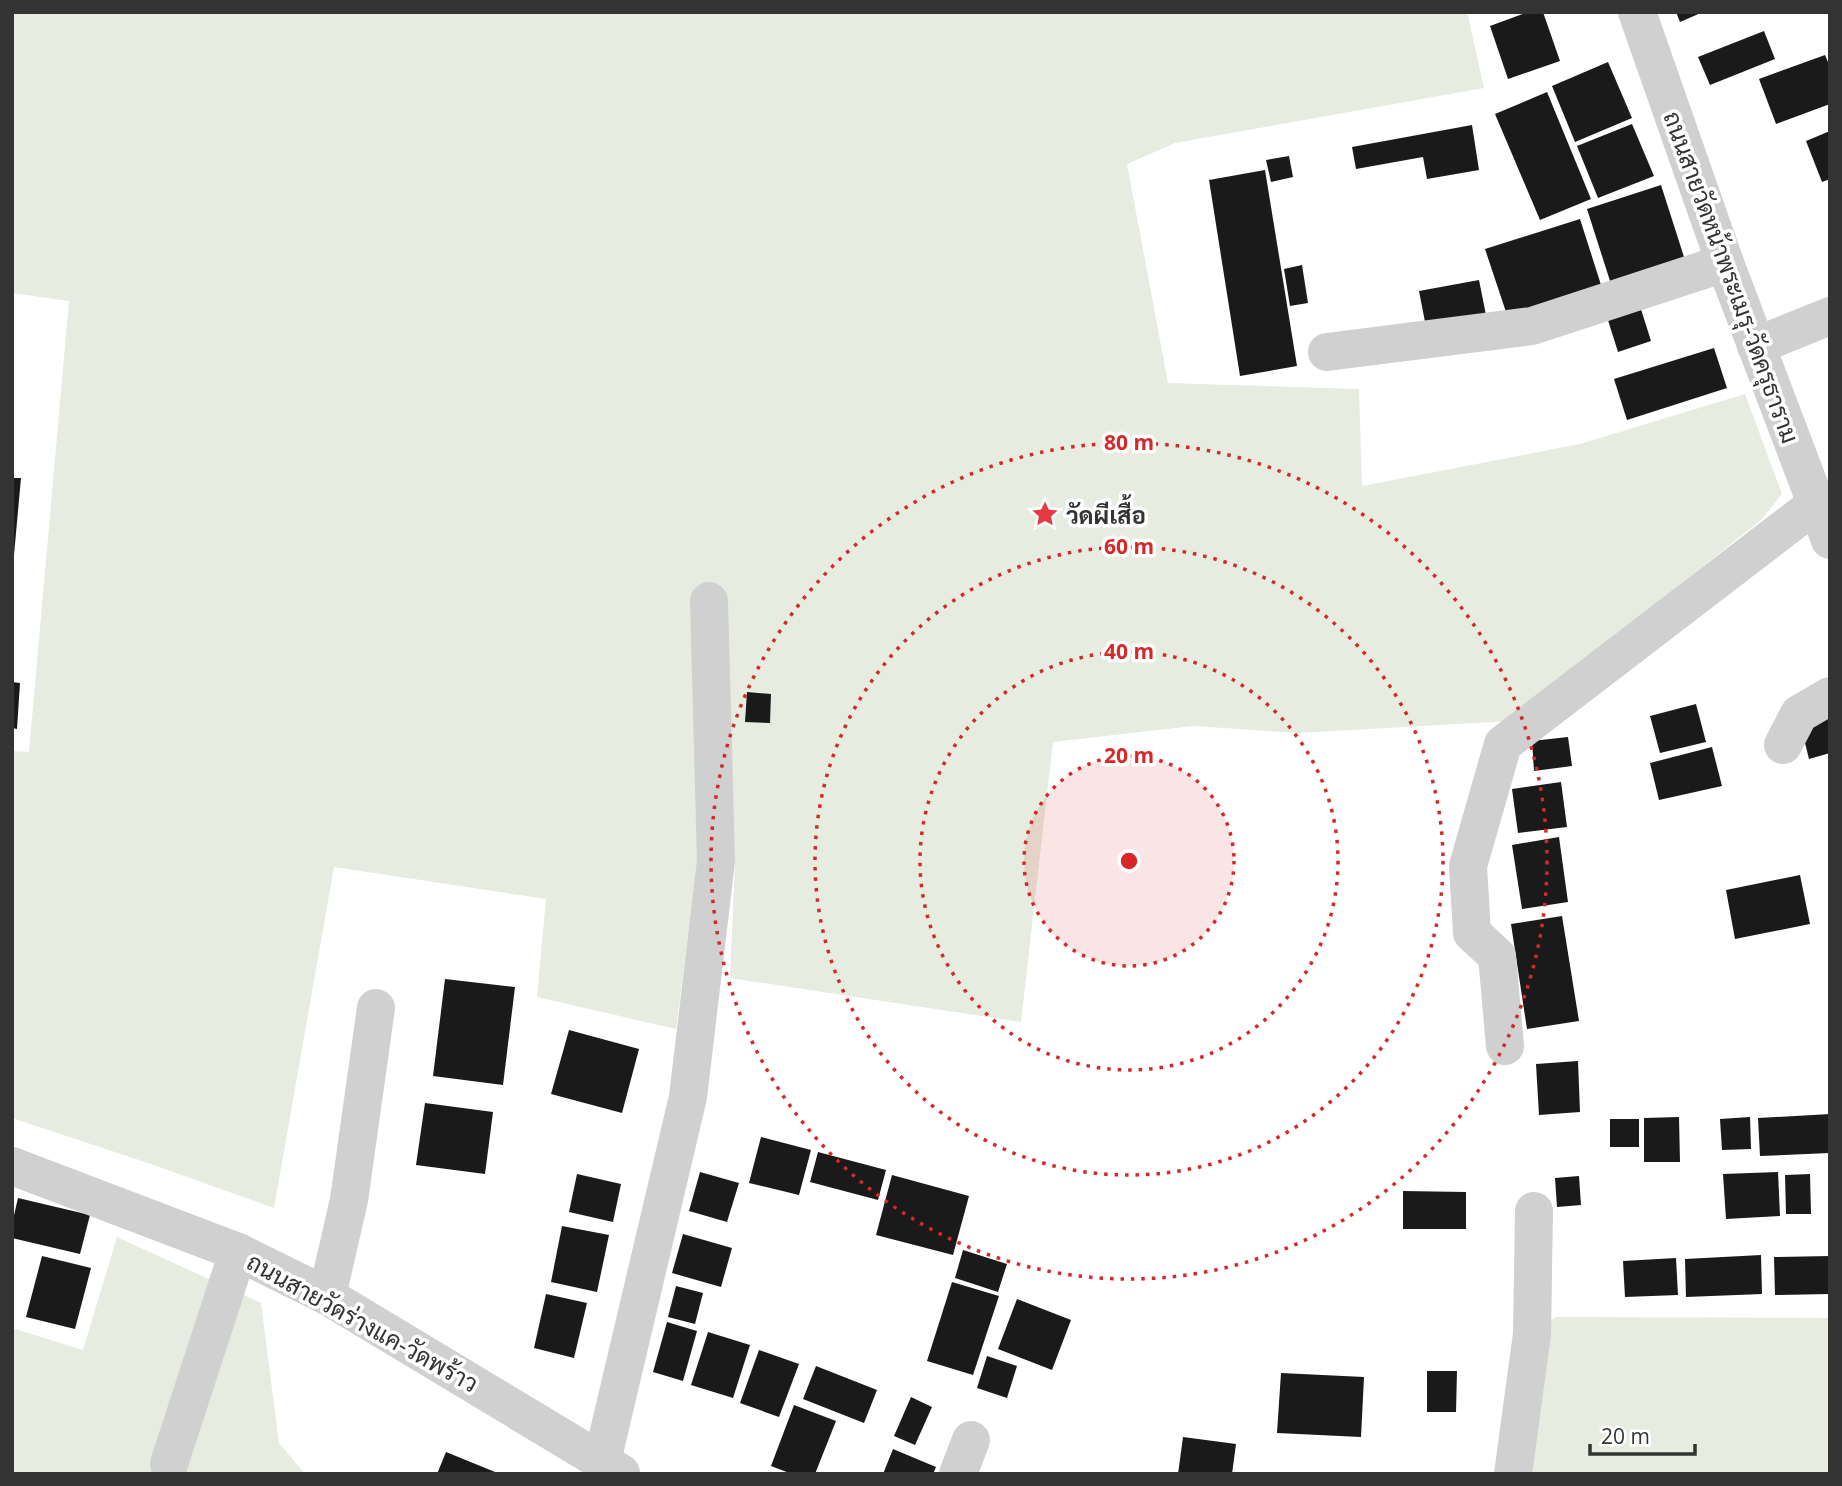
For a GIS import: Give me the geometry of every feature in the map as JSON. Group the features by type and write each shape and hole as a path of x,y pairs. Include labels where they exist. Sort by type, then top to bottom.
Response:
{"street":[{"name":"ถนนสายวัดหน้าพระเมรุ-วัดครุธาราม","path":"1637,12 1725,262 1830,540"},
{"path":"1327,352 1532,326 1725,262"},
{"path":"1756,346 1830,316"},
{"path":"1505,1046 1497,956 1472,933 1468,866 1503,744 1816,504"},
{"path":"612,1467 688,1097 716,861 709,601"},
{"path":"1783,745 1799,714 1830,696"},
{"path":"327,1296 349,1200 376,1008"},
{"name":"ถนนสายวัดร่างแค-วัดพร้าว","path":"12,1166 238,1252 327,1296 612,1467"},
{"path":"1513,1474 1532,1334 1534,1211"},
{"path":"169,1464 238,1252"}],"shaded area":[{"path":"12,12 1467,12 1484,88 1175,143 1127,164 1168,383 1359,389 1362,486 1580,444 1745,394 1782,494 1761,520 1509,721 1298,733 1193,726 1053,742 1021,1022 730,978 735,865 729,694 698,857 676,1029 537,997 546,899 334,867 274,1208 12,1118 12,751 29,752 69,301 12,293"},
{"path":"117,1237 261,1303 279,1443 305,1474 12,1474 12,1328 83,1350"},
{"path":"1555,1317 1830,1318 1830,1474 1518,1474 1534,1336"}],"building":[{"path":"1528,12 1543,12 1560,61 1508,79 1490,26"},
{"path":"1676,12 1703,12 1680,22"},
{"path":"1764,31 1775,59 1710,85 1698,57"},
{"path":"1825,55 1830,67 1830,104 1776,124 1759,79"},
{"path":"1608,62 1632,118 1575,142 1552,86"},
{"path":"1547,92 1591,199 1540,220 1495,114"},
{"path":"1632,124 1654,176 1598,198 1577,146"},
{"path":"1472,125 1479,170 1427,179 1423,157 1356,169 1352,147"},
{"path":"1830,131 1830,179 1822,182 1806,141"},
{"path":"1289,156 1293,177 1271,182 1266,160"},
{"path":"1265,170 1297,366 1240,376 1209,180"},
{"path":"1661,185 1685,260 1611,284 1587,209"},
{"path":"1580,219 1602,288 1508,318 1485,249"},
{"path":"1302,265 1308,303 1290,306 1284,269"},
{"path":"1479,280 1486,315 1426,327 1419,291"},
{"path":"1640,306 1651,341 1618,352 1607,317"},
{"path":"1714,348 1727,388 1627,420 1614,379"},
{"path":"12,478 21,478 14,555 12,554"},
{"path":"12,682 20,683 17,729 12,728"},
{"path":"747,692 771,694 770,723 745,722"},
{"path":"1696,704 1706,742 1660,753 1650,716"},
{"path":"1830,711 1830,753 1809,759 1799,719"},
{"path":"1568,737 1572,766 1534,771 1532,741"},
{"path":"1712,747 1722,786 1659,800 1650,763"},
{"path":"1561,782 1567,827 1518,833 1512,789"},
{"path":"1559,837 1568,902 1522,909 1512,845"},
{"path":"1800,875 1810,924 1735,939 1726,890"},
{"path":"1562,916 1579,1021 1527,1029 1511,924"},
{"path":"445,979 515,987 503,1085 433,1076"},
{"path":"569,1030 639,1049 622,1113 551,1094"},
{"path":"1578,1061 1580,1112 1539,1115 1536,1064"},
{"path":"425,1103 493,1112 485,1174 416,1165"},
{"path":"1830,1114 1830,1153 1760,1156 1758,1118"},
{"path":"1679,1117 1680,1162 1644,1162 1644,1118"},
{"path":"1750,1117 1751,1149 1722,1150 1720,1119"},
{"path":"1610,1119 1639,1119 1639,1147 1610,1147"},
{"path":"761,1137 811,1150 799,1195 749,1183"},
{"path":"818,1152 886,1170 878,1200 810,1182"},
{"path":"700,1172 739,1183 727,1222 689,1211"},
{"path":"1778,1172 1780,1216 1726,1219 1723,1174"},
{"path":"577,1174 621,1184 613,1222 569,1212"},
{"path":"1810,1174 1811,1214 1786,1214 1785,1175"},
{"path":"892,1175 969,1196 953,1255 876,1235"},
{"path":"1579,1176 1581,1205 1557,1207 1555,1178"},
{"path":"1403,1191 1466,1192 1466,1229 1403,1229"},
{"path":"18,1198 90,1215 80,1254 12,1238"},
{"path":"562,1226 609,1235 597,1292 551,1282"},
{"path":"683,1234 732,1248 721,1287 672,1273"},
{"path":"963,1250 1007,1264 998,1292 955,1278"},
{"path":"1761,1255 1762,1294 1686,1297 1685,1259"},
{"path":"42,1256 91,1268 75,1329 26,1317"},
{"path":"1830,1256 1830,1294 1775,1295 1774,1257"},
{"path":"1676,1258 1678,1295 1625,1297 1623,1261"},
{"path":"952,1282 999,1296 973,1375 927,1361"},
{"path":"676,1286 703,1293 695,1324 668,1317"},
{"path":"546,1294 587,1303 574,1358 534,1348"},
{"path":"1017,1299 1071,1320 1052,1370 998,1349"},
{"path":"667,1322 697,1331 683,1381 653,1372"},
{"path":"708,1332 750,1345 733,1398 691,1385"},
{"path":"759,1350 799,1364 779,1417 740,1403"},
{"path":"987,1356 1017,1366 1007,1398 977,1388"},
{"path":"816,1366 877,1390 864,1423 803,1399"},
{"path":"1427,1371 1457,1371 1456,1412 1427,1412"},
{"path":"1281,1373 1364,1377 1361,1437 1277,1433"},
{"path":"911,1397 932,1407 915,1445 894,1436"},
{"path":"794,1405 836,1421 815,1474 792,1474 771,1466"},
{"path":"1183,1437 1236,1444 1232,1474 1178,1474"},
{"path":"893,1449 936,1467 933,1474 883,1474"},
{"path":"446,1452 500,1474 437,1474"}],"place":[{"name":"วัดผีเสื้อ","path":"1045,514"}]}
